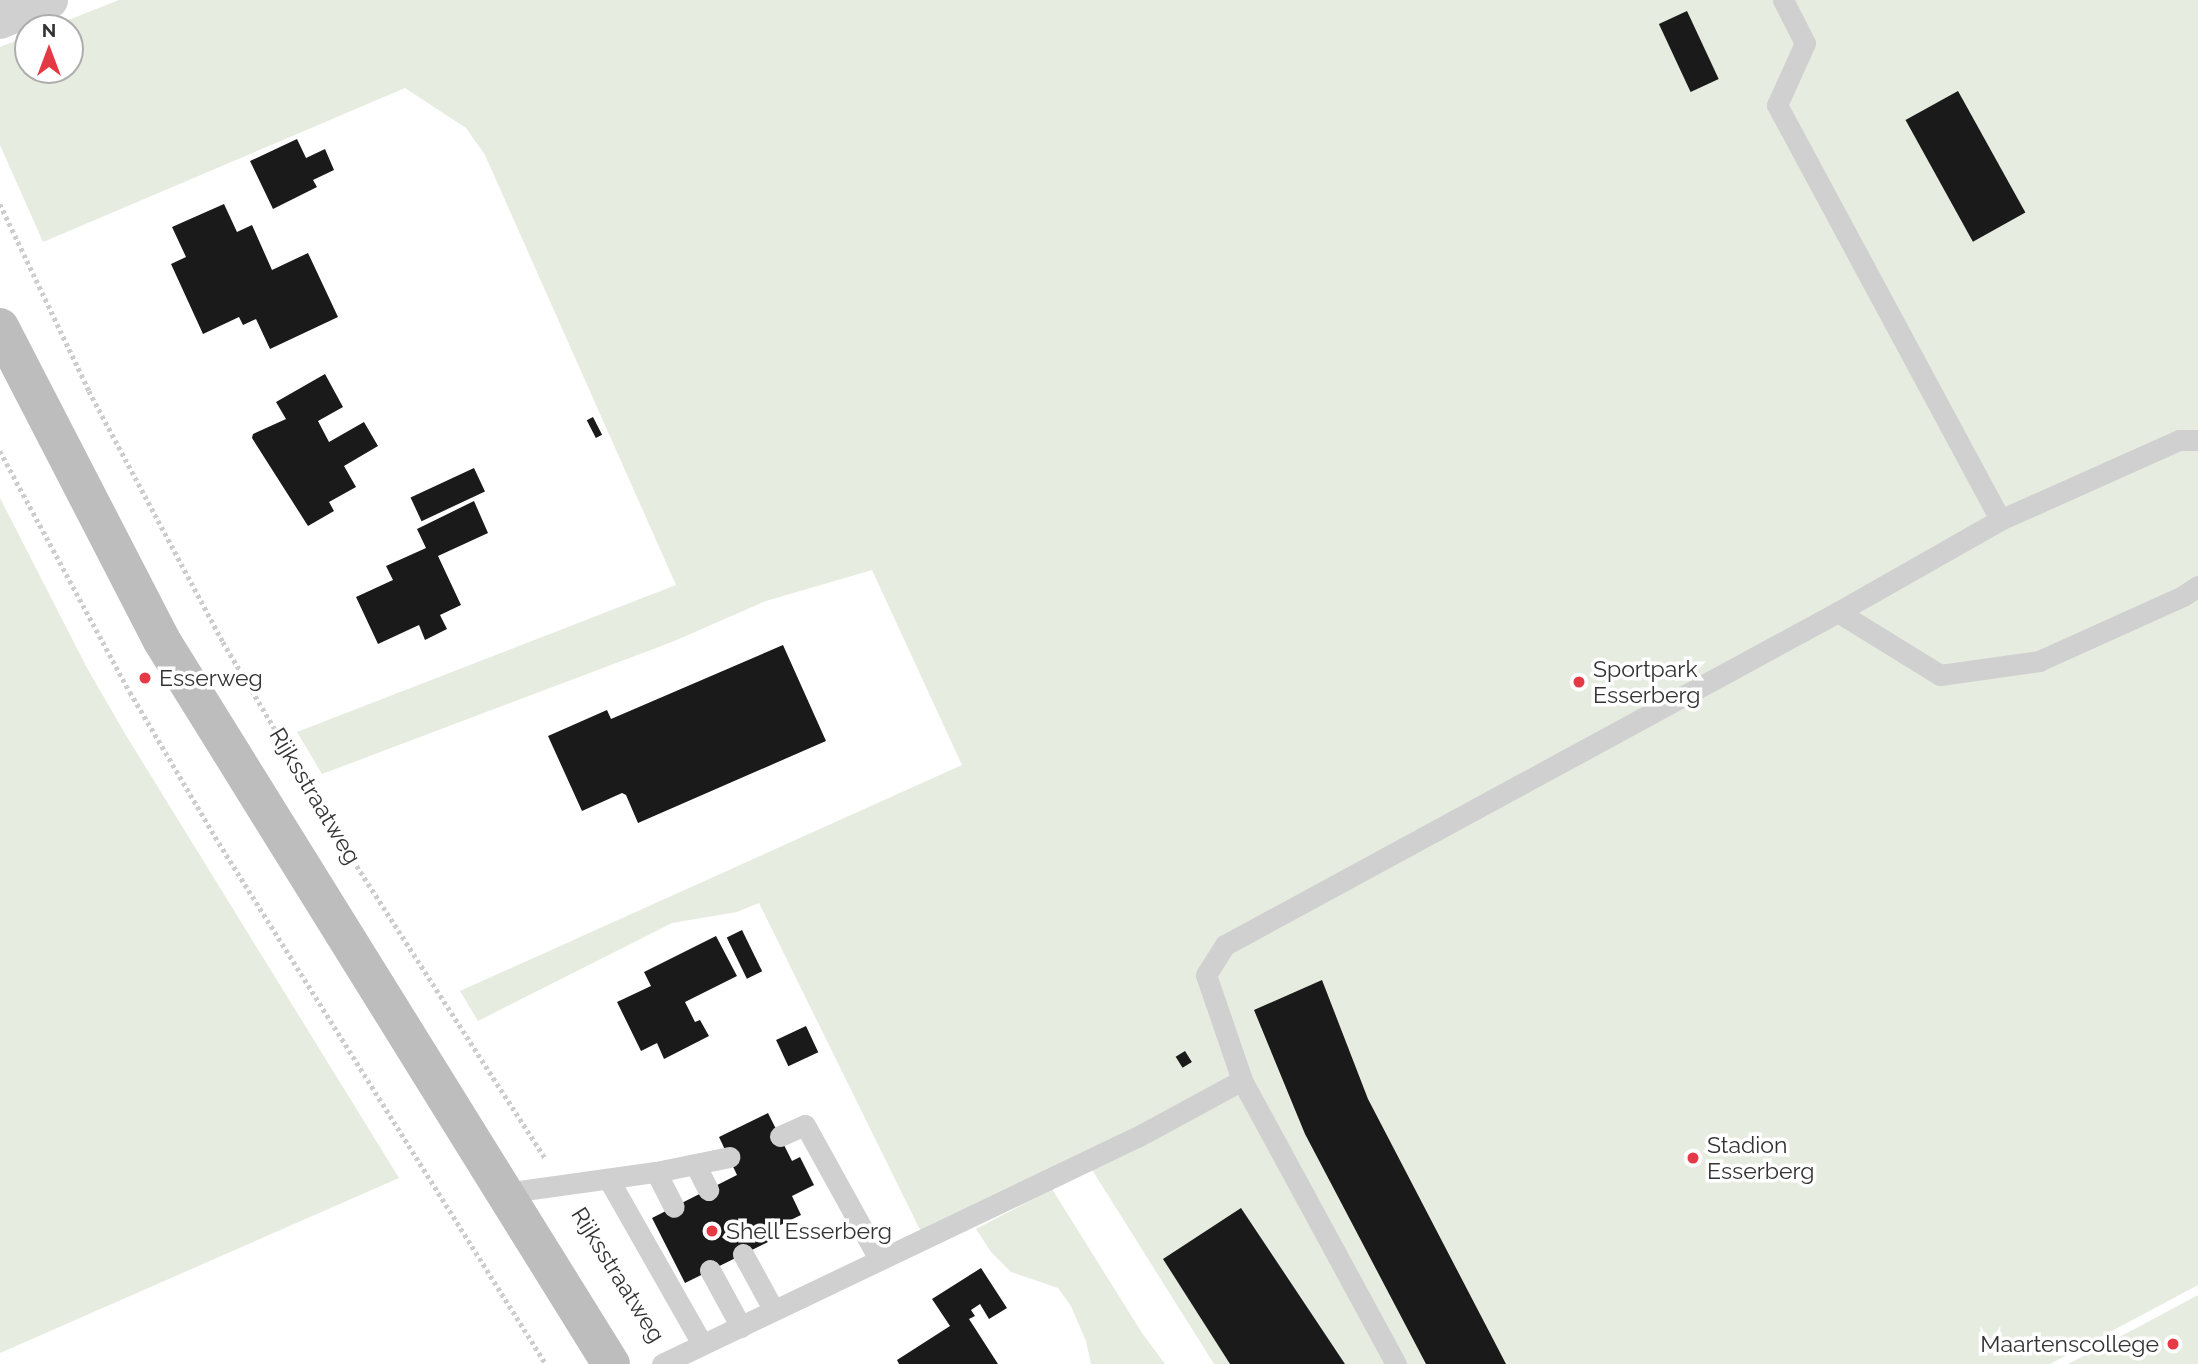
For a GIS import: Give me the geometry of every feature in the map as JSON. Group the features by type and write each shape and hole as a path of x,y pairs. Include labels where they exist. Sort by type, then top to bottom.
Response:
{"main road":[{"name":"Rijksstraatweg","path":"0,327 162,641 611,1364"}],"street":[{"path":"0,19 49,0"}],"lane":[{"path":"1783,0 1805,43 1777,105 2000,520"},
{"path":"1396,1364 1242,1080 1206,975 1225,945 1838,612 2000,520 2179,440 2198,440"},
{"path":"1838,612 1940,675 2039,661 2183,596 2198,586"},
{"path":"666,1362 1139,1136 1242,1080"},
{"path":"780,1136 804,1125 878,1259"},
{"path":"504,1192 609,1180 712,1162 708,1190"},
{"path":"656,1172 674,1207"},
{"path":"609,1180 702,1344"},
{"path":"743,1254 773,1309"},
{"path":"710,1270 741,1327"}],"path":[{"name":"Rijksstraatweg","path":"0,204 89,391 223,642 353,860 562,1184 666,1362"},
{"path":"0,451 123,680 219,843 546,1364"}],"shaded area":[{"name":"Sportpark Esserberg","path":"119,0 2198,0 2198,1285 2050,1364 1214,1364 1089,1165 928,1246 759,903 737,912 672,923 478,1021 460,991 962,765 872,570 766,601 672,642 322,774 297,732 676,585 485,155 466,128 405,88 43,242 0,145 0,47 14,42 14,84 84,84 84,14"},
{"path":"0,498 87,668 127,737 399,1178 0,1353"},
{"path":"1052,1189 1142,1333 1165,1364 1091,1364 1086,1341 1071,1306 1058,1288 1011,1272 991,1252 976,1229"},
{"name":"Maartenscollege","path":"2198,1295 2198,1364 2068,1364 2144,1324"}],"building":[{"path":"1687,11 1719,79 1691,92 1659,24"},
{"path":"1958,91 2025,213 1973,242 1906,120"},
{"path":"297,139 306,158 325,149 334,170 313,180 317,187 273,209 250,161"},
{"path":"224,204 237,232 252,225 272,270 308,253 338,317 270,349 256,319 243,325 239,317 203,334 171,264 186,257 172,227"},
{"path":"325,374 343,407 318,421 329,442 364,422 378,446 344,466 356,487 329,502 334,511 308,526 252,438 253,434 286,419 276,402"},
{"path":"593,417 602,435 596,438 587,420"},
{"path":"474,468 485,492 422,521 411,498"},
{"path":"474,501 488,533 438,556 461,605 440,615 447,629 425,640 419,625 378,644 356,597 393,580 386,566 426,548 417,529"},
{"path":"783,645 826,741 638,823 626,795 622,793 582,811 548,736 607,710 611,719"},
{"path":"742,930 762,971 747,979 727,937"},
{"path":"716,936 737,976 685,1002 695,1022 700,1020 709,1036 664,1059 657,1043 641,1051 617,1002 651,986 644,972"},
{"path":"1322,980 1368,1099 1506,1364 1426,1364 1305,1134 1254,1010"},
{"path":"806,1026 818,1052 788,1066 776,1040"},
{"path":"1185,1051 1192,1062 1183,1068 1176,1057"},
{"path":"768,1113 792,1161 800,1157 814,1185 792,1196 801,1215 766,1232 770,1241 685,1283 652,1218 737,1175 719,1137"},
{"path":"1241,1208 1345,1364 1230,1364 1163,1259"},
{"path":"981,1268 1007,1308 989,1319 980,1304 971,1310 975,1316 969,1319 998,1364 899,1364 897,1360 950,1326 932,1299"}],"place":[{"name":"Esserweg","path":"145,678"},
{"name":"Sportpark Esserberg","path":"1579,682"},
{"name":"Stadion Esserberg","path":"1693,1158"},
{"name":"Shell Esserberg","path":"712,1231"},
{"name":"Maartenscollege","path":"2173,1344"}]}
